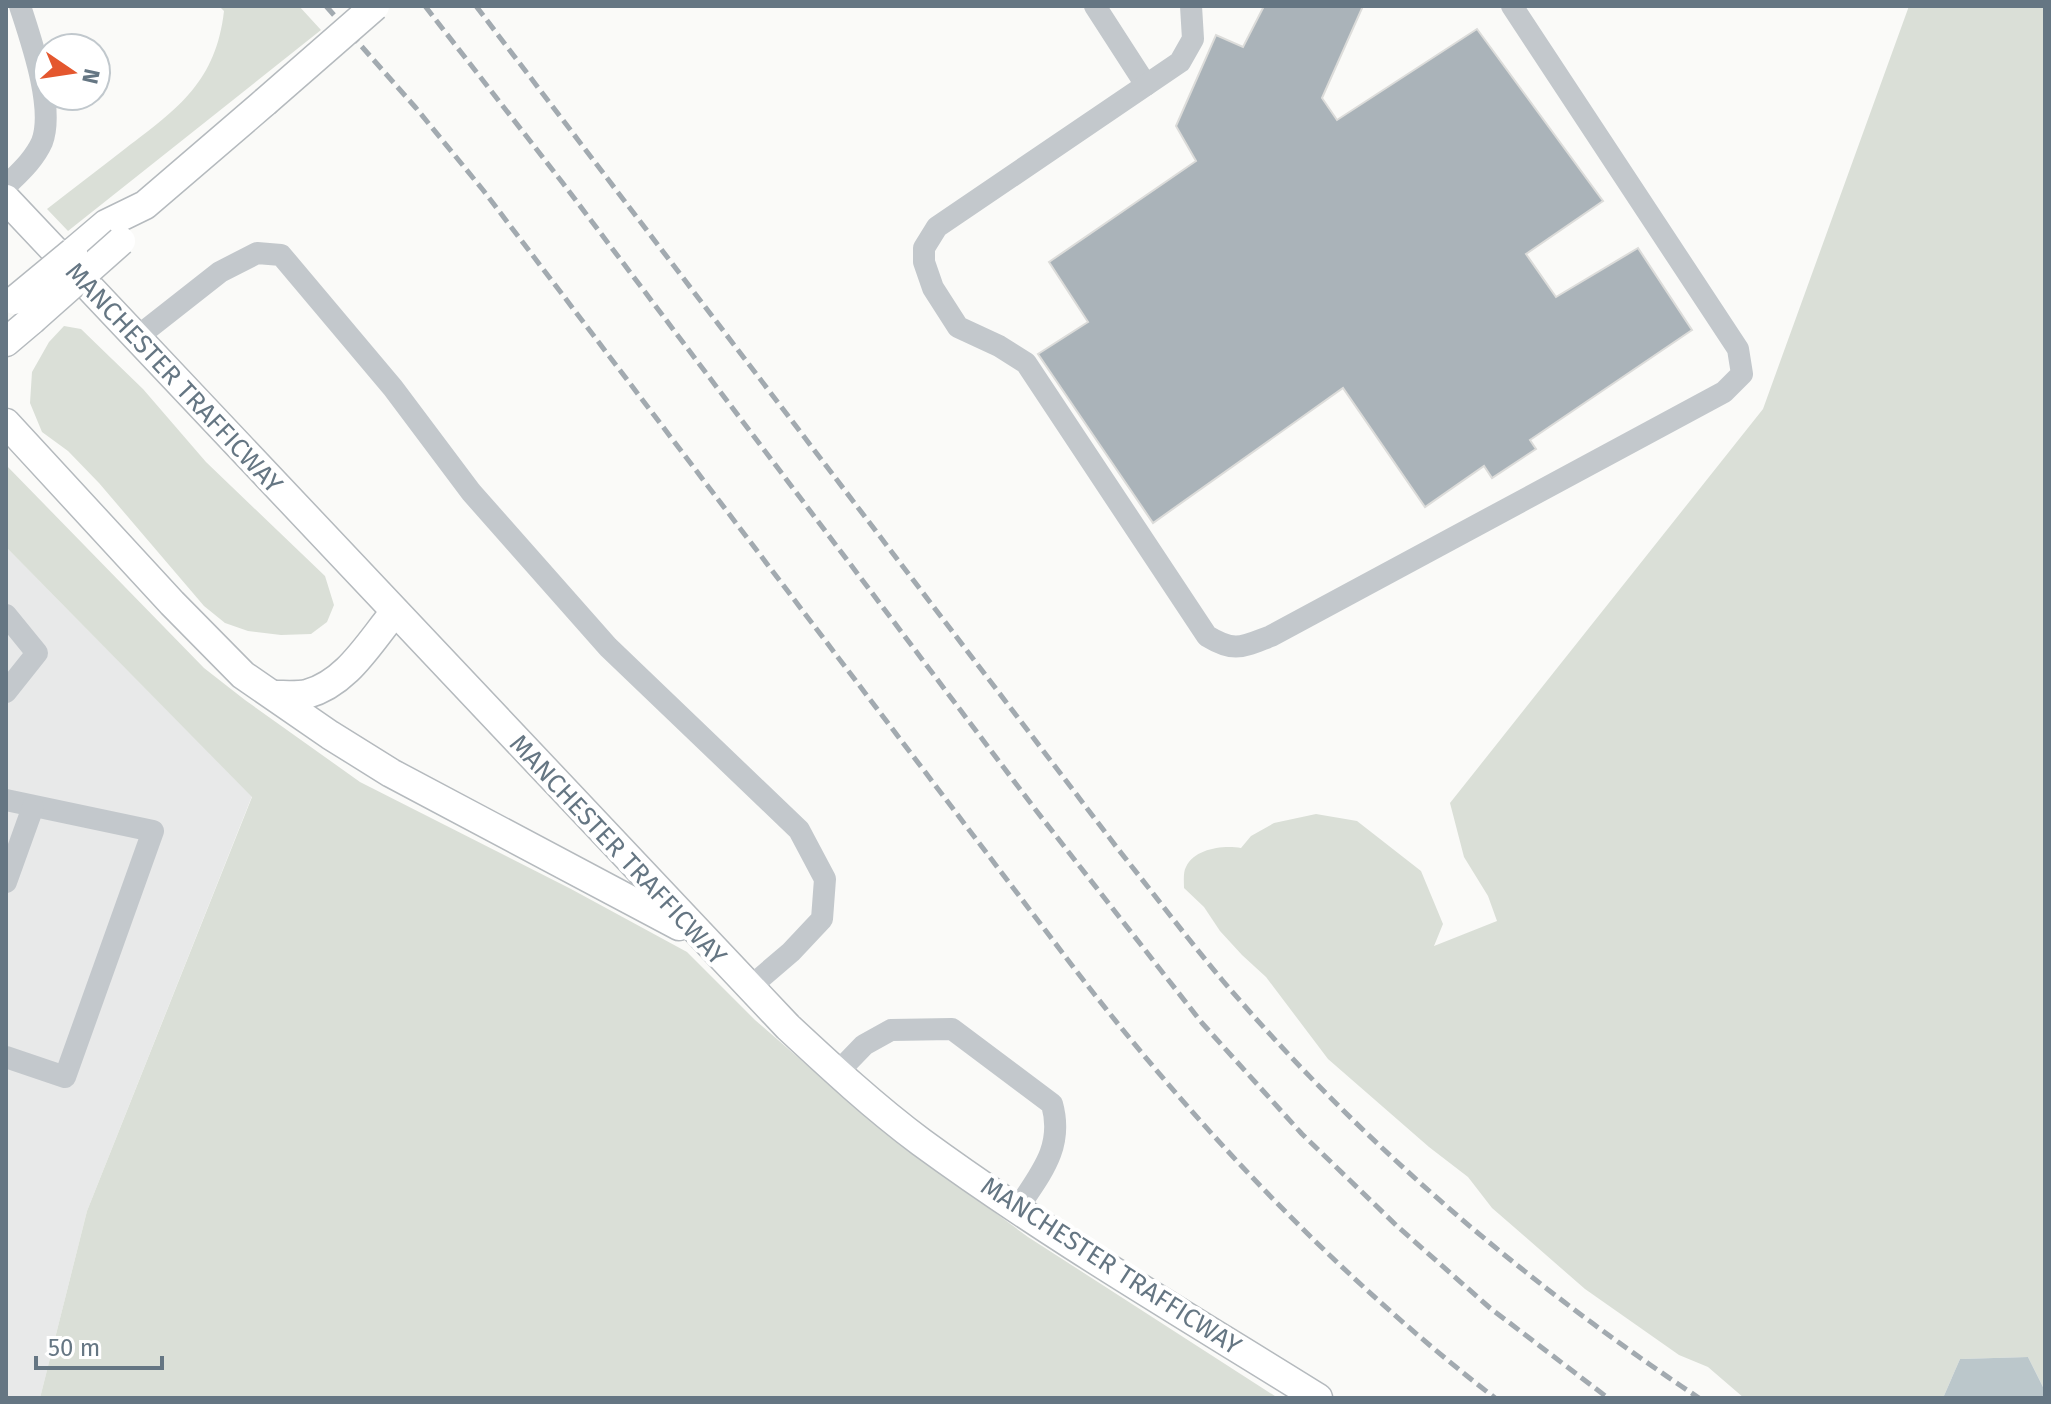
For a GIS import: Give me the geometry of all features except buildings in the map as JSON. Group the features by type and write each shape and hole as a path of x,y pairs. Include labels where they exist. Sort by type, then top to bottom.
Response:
{"main road":[{"path":"6,342 18,310 375,6"},
{"name":"MANCHESTER TRAFFICWAY","path":"6,199 700,938 837,1073 919,1141 1018,1208 1318,1398"},
{"path":"6,423 233,665 259,687 391,773 700,938"},
{"path":"275,695 304,695 327,686 349,669 394,613"}],"lane":[{"path":"6,186 29,163 43,140 46,104 20,6"},
{"path":"1095,6 1146,85"},
{"path":"1191,6 1193,39 1180,62 937,227 924,248 924,262 933,288 958,327 1026,363 1207,636 1225,647 1244,647 1271,636 1724,392 1742,374 1738,349 1512,6"},
{"path":"136,338 220,272 257,253 281,255 393,388 471,492 608,647 799,830 825,879 822,919 791,952 749,988"},
{"path":"6,615 37,653 6,692"},
{"path":"6,800 153,831 65,1077 6,1057"},
{"path":"6,882 33,807"},
{"path":"837,1073 864,1045 891,1030 952,1029 1052,1104 1058,1124 1054,1146 1039,1177 1018,1208"}],"shaded area":[{"path":"219,6 299,6 321,30 68,231 47,209 163,120 192,91 213,56 220,35 224,11"},
{"path":"1909,6 2045,6 2045,1391 2028,1357 1960,1359 1943,1398 1744,1398 1708,1367 1679,1355 1585,1289 1492,1208 1468,1177 1328,1059 1266,977 1242,955 1204,907 1184,888 1184,874 1190,861 1203,852 1226,847 1241,848 1251,836 1274,823 1316,814 1357,821 1421,871 1443,924 1434,946 1497,921 1488,896 1464,857 1450,803 1763,409"},
{"path":"64,326 81,329 143,389 206,462 325,576 334,605 327,622 311,634 281,635 248,631 225,623 204,606 99,483 68,451 42,432 30,403 32,372 49,342"},
{"path":"6,465 204,668 245,700 360,782 687,952 755,1020 871,1121 1028,1237 1278,1398 40,1398 87,1211 252,797 6,547"},
{"path":"6,547 252,796 87,1211 40,1398 6,1398"},
{"path":"2028,1357 2045,1391 2045,1398 1943,1398 1960,1359"}],"railway":[{"path":"326,6 483,190 1074,968 1169,1085 1219,1142 1324,1250 1379,1301 1495,1398"},
{"path":"425,6 562,182 1035,809 1202,1023 1302,1134 1397,1226 1490,1308 1608,1398"},
{"path":"476,6 1118,849 1223,981 1331,1098 1447,1206 1570,1306 1699,1398"}]}
